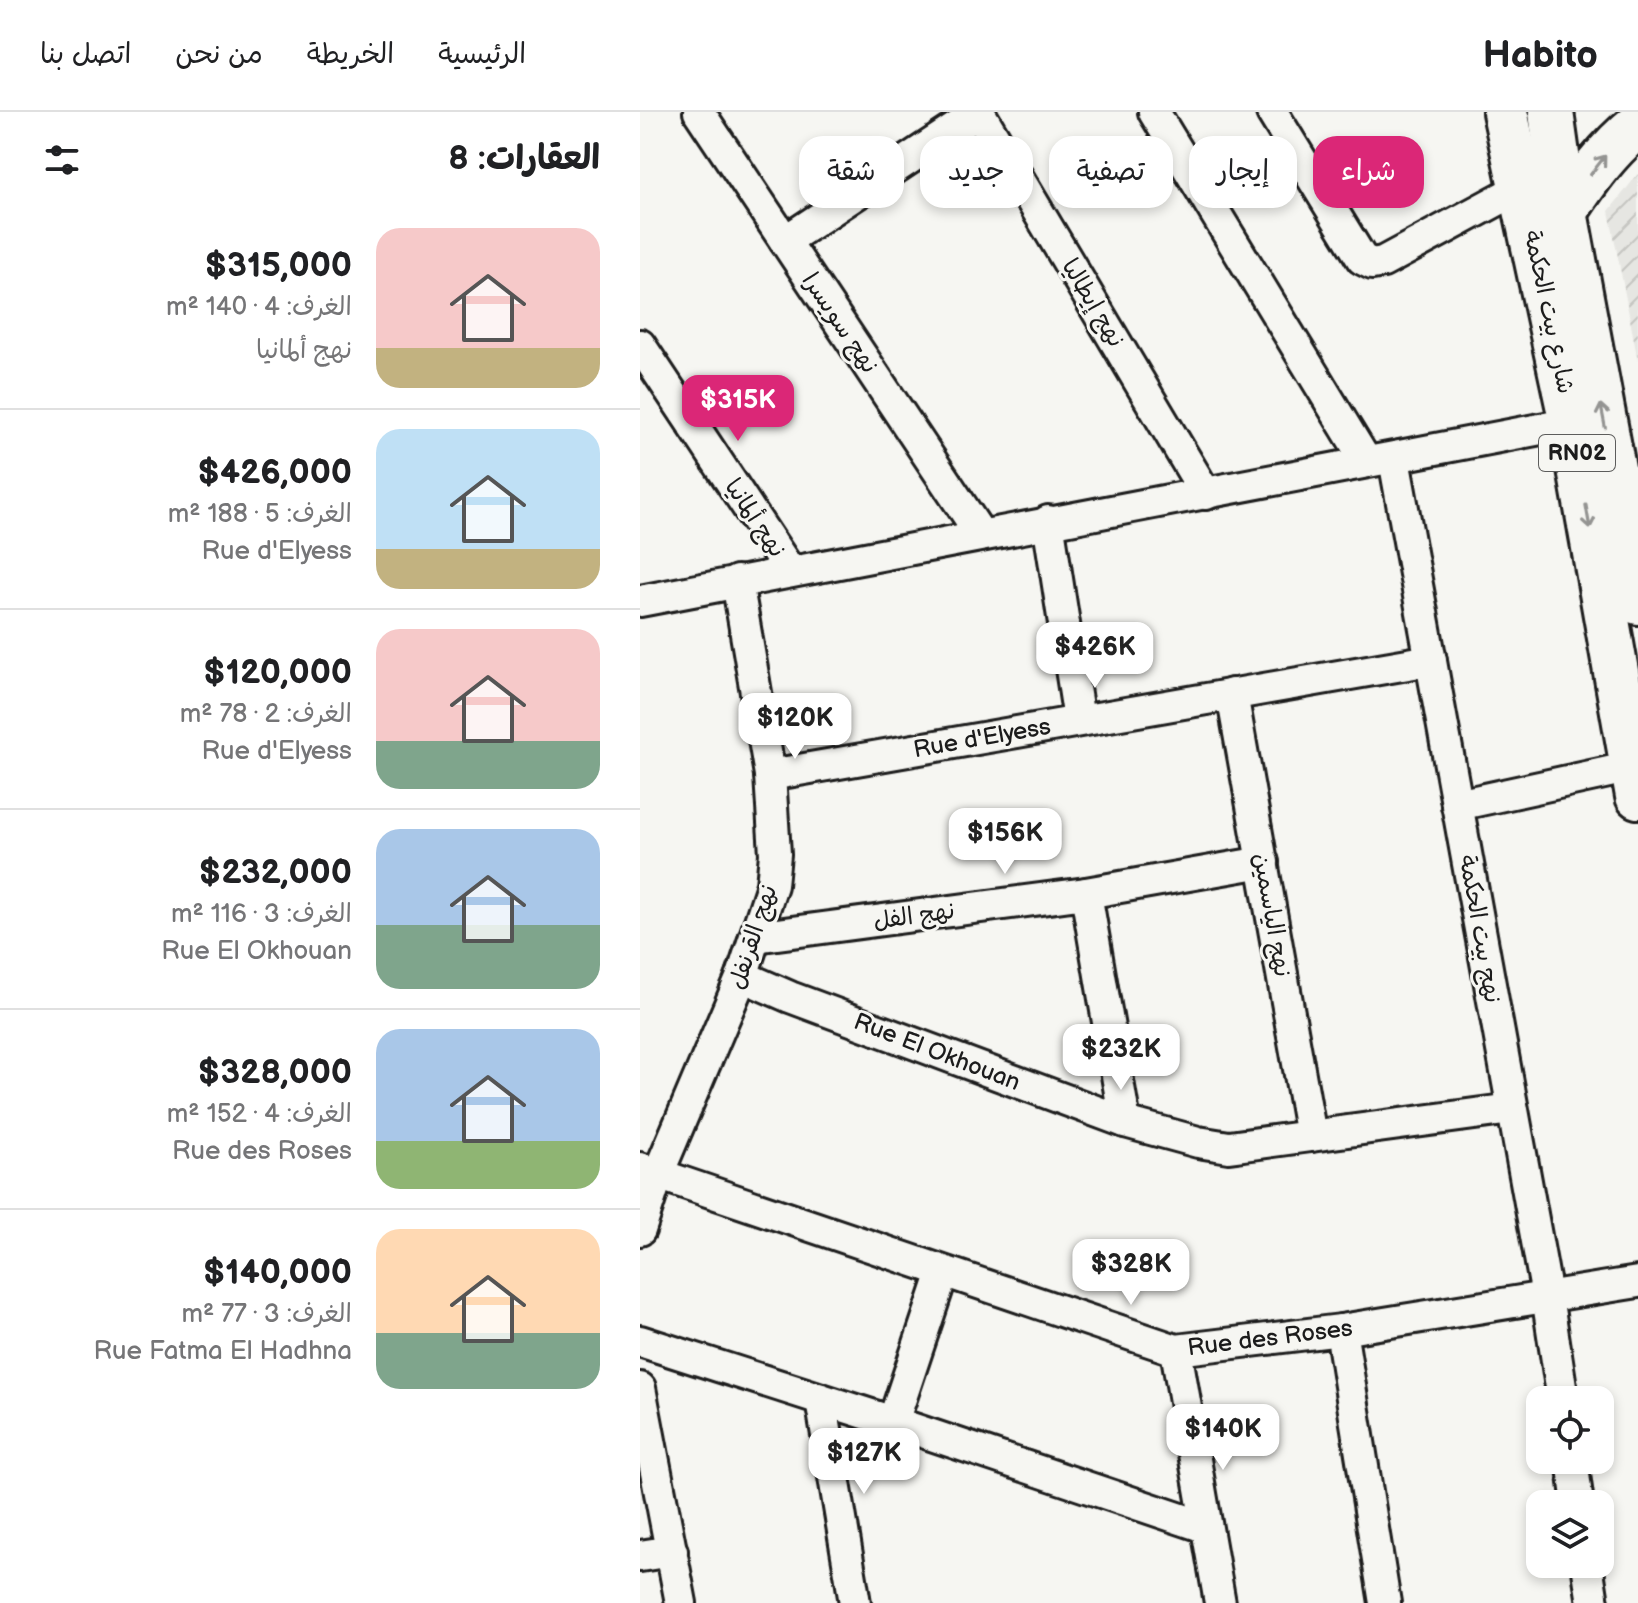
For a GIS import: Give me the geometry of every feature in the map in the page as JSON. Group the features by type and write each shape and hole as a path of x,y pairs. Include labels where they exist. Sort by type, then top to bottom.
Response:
{"main road":[{"name":"شارع بيت الحكمة","path":"1505,112 1572,423 1635,782"},
{"name":"شارع بيت الحكمة","path":"1551,112 1565,212 1638,602"},
{"path":"1565,212 1595,167 1617,142 1638,125"}],"street":[{"name":"نهج سويسرا","path":"699,112 981,535"},
{"path":"785,241 980,112"},
{"name":"نهج إيطاليا","path":"980,112 1206,494"},
{"path":"1154,112 1380,460"},
{"path":"1272,112 1362,259 1372,264 1383,262 1522,187"},
{"name":"نهج ألمانيا","path":"640,345 790,571"},
{"path":"640,601 1572,423"},
{"name":"نهج بيت الحكمة","path":"1380,460 1431,660 1561,1386"},
{"path":"1048,521 1079,720"},
{"name":"نهج القرنفل","path":"640,1230 649,1171 742,976 772,885 775,854 770,775 737,581"},
{"name":"Rue d'Elyess","path":"770,775 1431,660"},
{"name":"نهج الياسمين","path":"1232,694 1311,1136"},
{"path":"1457,805 1635,782"},
{"name":"نهج الفل","path":"755,937 1086,893 1263,862"},
{"path":"1086,893 1125,1122"},
{"name":"Rue El Okhouan","path":"742,976 790,997 1125,1122 1198,1142 1229,1147 1512,1109"},
{"name":"Rue des Roses","path":"649,1171 1176,1350 1341,1330 1638,1282"},
{"path":"893,1422 943,1272"},
{"path":"1341,1330 1385,1603"},
{"path":"640,1341 1205,1527"},
{"path":"1176,1350 1220,1603"},
{"path":"640,1388 681,1603"},
{"path":"821,1399 855,1603"},
{"path":"640,1556 672,1551"},
{"path":"1589,1578 1593,1603"}],"shaded area":[{"path":"1638,174 1638,361 1609,211"}]}
